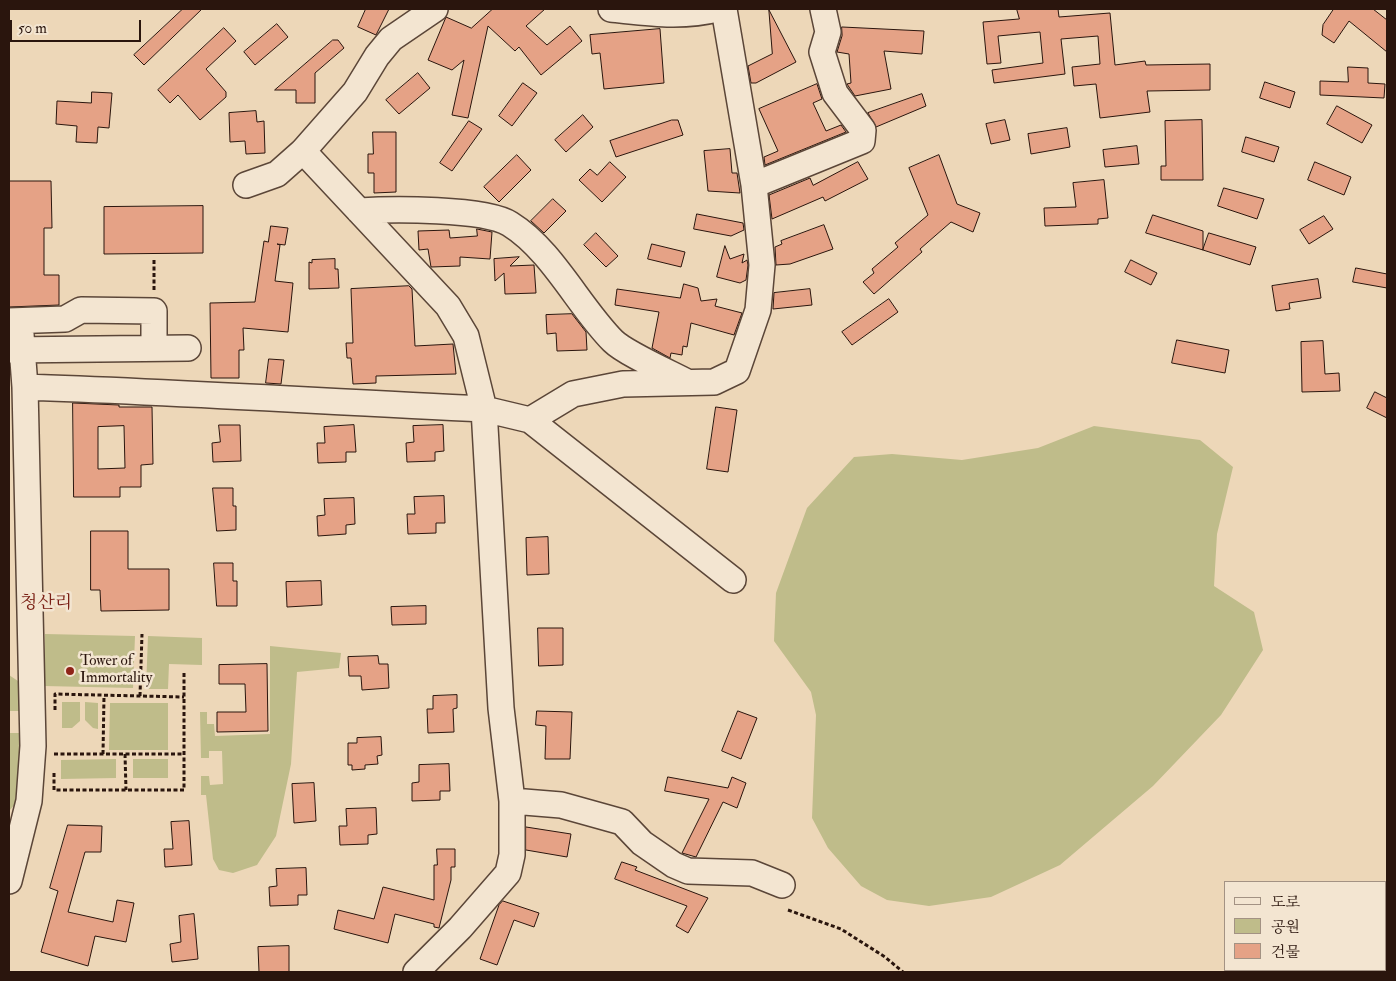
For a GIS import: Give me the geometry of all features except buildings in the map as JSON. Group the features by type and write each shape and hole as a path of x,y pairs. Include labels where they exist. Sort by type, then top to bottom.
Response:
{"street":[{"path":"246,185 277,174 303,150 355,92 377,56 392,39 435,9"},
{"path":"611,9 651,14 693,13 717,9"},
{"path":"530,420 573,394 624,384 714,382 737,371 758,310 762,265 754,185 724,9"},
{"path":"754,185 862,141 863,130 835,93 822,52 828,32 823,9"},
{"path":"303,150 448,306 466,336 484,409 501,708 512,801 512,856 508,873 460,928 416,972"},
{"path":"359,210 405,209 488,217 509,223 531,241 615,343 689,383"},
{"path":"9,881 29,800 33,746 20,657 24,387 15,350 15,321 65,319 81,310 154,311 154,348"},
{"path":"15,350 188,348"},
{"path":"24,387 142,391 270,400 484,409 530,420 733,580"},
{"path":"512,801 561,805 622,822 642,843 688,871 752,872 782,885"}],"path":[{"path":"154,260 154,311"},
{"path":"140,696 142,634"},
{"path":"54,772 54,790 184,790 184,671"},
{"path":"55,714 55,694 184,697"},
{"path":"103,754 104,696"},
{"path":"54,747 54,763"},
{"path":"54,754 184,754"},
{"path":"125,754 126,790"},
{"path":"788,910 841,929 885,957 903,972"}],"green space":[{"path":"1094,426 1200,440 1233,467 1217,534 1214,586 1254,612 1263,650 1221,715 1153,786 1060,865 991,897 929,906 887,900 861,886 828,848 812,818 816,715 811,692 774,641 776,593 807,508 854,457 892,454 962,460 1038,448"},
{"path":"45,634 135,636 133,688 44,686"},
{"path":"148,636 202,638 202,665 169,664 168,689 146,689"},
{"path":"270,646 341,653 339,668 297,672 291,764 276,836 257,865 233,873 219,870 213,859 206,795 201,795 201,776 209,776 210,785 223,784 222,751 209,751 209,758 201,758 200,712 207,712 207,724 214,724 215,736 270,734"},
{"path":"9,675 18,681 20,711 9,711"},
{"path":"62,702 80,702 80,721 72,728 62,728"},
{"path":"85,702 98,703 98,729 93,728 85,720"},
{"path":"110,703 168,703 168,750 109,750"},
{"path":"9,733 20,733 18,801 9,811"},
{"path":"116,759 116,778 61,779 61,760"},
{"path":"133,759 168,759 168,778 133,778"}],"place":[{"name":"Tower of Immortality","path":"70,671"}],"district":[{"name":"청산리","path":"46,604"}]}
